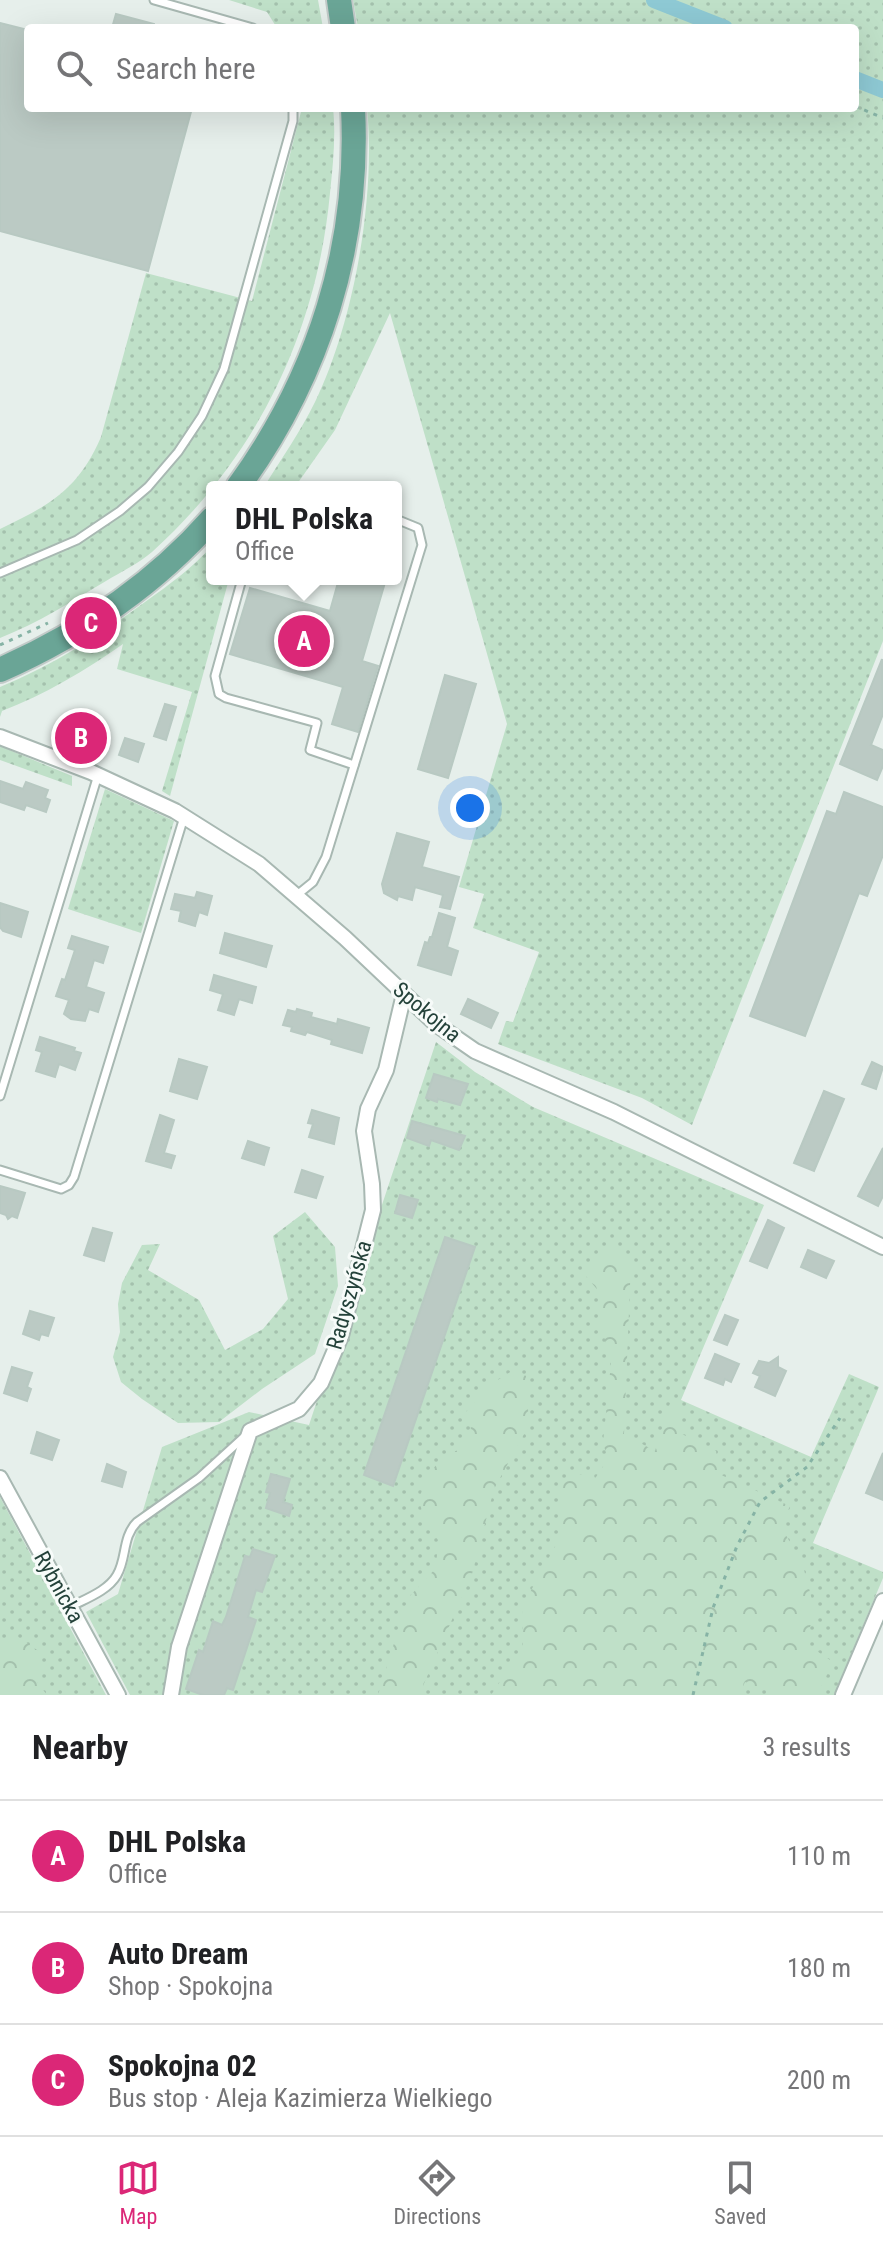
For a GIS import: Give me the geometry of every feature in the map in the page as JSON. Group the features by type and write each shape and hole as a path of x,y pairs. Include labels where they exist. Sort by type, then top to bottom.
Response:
{"main road":[{"path":"339,0 342,24"},
{"path":"242,481 273,436 297,391 332,301 341,267 350,204 353,112"},
{"path":"0,670 42,651 113,608 164,568 206,525"}],"street":[{"name":"Spokojna","path":"0,737 98,775 184,817 259,864 297,895 436,1024 475,1051 614,1112 883,1247"},
{"name":"Radyszyńska","path":"250,1431 299,1409 321,1383 341,1336 373,1210 364,1131 368,1109 386,1070 404,994"},
{"path":"171,1695 179,1647 250,1431"},
{"name":"Rybnicka","path":"0,1478 118,1695"},
{"path":"843,1695 883,1601"}],"lane":[{"path":"154,0 239,24"},
{"path":"0,573 77,540 120,511 148,487 178,452 202,416 224,369 293,112"},
{"path":"297,895 319,873 422,545 418,528 402,521"},
{"path":"240,585 215,676 219,694 317,723 310,750 354,765"},
{"path":"0,1096 98,775"},
{"path":"0,1170 61,1189 69,1185 74,1177 184,817"},
{"path":"70,1607 106,1587 117,1575 130,1529 137,1522 199,1478 250,1431"}],"path":[{"path":"859,108 883,118"},
{"path":"0,645 54,621"},
{"path":"693,1695 713,1608 737,1546 754,1513 760,1502 807,1467 840,1418"}],"green space":[{"path":"229,0 318,0 322,24 274,24 267,12"},
{"path":"353,0 883,0 883,641 692,1125 642,1098 498,1044 506,1021 513,1022 539,952 473,928 484,894 459,887 507,724 390,313 335,430 299,481 268,481 315,402 341,335 365,219 369,143 367,112 859,112 859,24 357,24"},
{"path":"301,112 333,112 330,193 323,245 311,295 275,390 251,434 222,476 218,481 206,481 206,495 152,552 54,612 0,638 0,529 61,494 92,455 101,437 146,273 252,301"},
{"path":"206,552 206,585 227,585 170,796 162,791 192,692 117,669 123,644 64,681 2,711 0,717 0,687 57,659 110,627"},
{"path":"0,746 72,776 72,786 0,760"},
{"path":"105,789 174,821 141,933 68,909"},
{"path":"436,1042 475,1072 533,1107 764,1205 681,1400 811,1457 849,1374 879,1387 813,1543 883,1572 834,1695 130,1695 86,1612 118,1594 162,1447 249,1412 309,1425"},
{"path":"305,1212 335,1247 338,1286 315,1354 219,1422 178,1423 121,1382 113,1357 120,1332 118,1304 122,1283 142,1245 160,1244 148,1270 199,1300 225,1350 263,1329 288,1299 273,1236"},
{"path":"611,1247 631,1261 624,1434 655,1451 672,1397 681,1400 682,1434 716,1451 719,1474 790,1506 781,1526 803,1566 815,1611 805,1643 833,1662 817,1695 779,1695 745,1682 739,1695 491,1695 505,1674 523,1657 522,1607 558,1541 562,1518 558,1494 570,1470 594,1480 608,1459 603,1443 611,1363 601,1324 601,1294 585,1275"},
{"path":"515,1369 526,1376 529,1425 494,1489 472,1574 419,1695 378,1695 408,1598 436,1568 438,1540 423,1515 419,1500 426,1477 443,1457 462,1448 471,1428 464,1414 490,1385"},
{"path":"0,1497 106,1695 0,1695"},
{"path":"15,1635 40,1652 37,1682 47,1695 0,1695 0,1641"}],"building":[{"path":"116,14 154,24 113,24"},
{"path":"0,23 24,29 24,112 191,112 148,271 0,231"},
{"path":"337,585 384,585 362,661 378,666 358,732 332,724 343,687 230,654 250,588 330,611"},
{"path":"882,659 883,714 871,745 883,750 883,766 877,780 840,764"},
{"path":"445,675 476,684 448,778 418,769"},
{"path":"165,704 176,707 166,740 154,736"},
{"path":"125,738 144,744 138,762 119,755"},
{"path":"0,781 23,789 26,782 48,790 45,798 50,800 46,812 26,805 24,810 0,802"},
{"path":"844,792 883,807 883,855 867,896 859,893 805,1036 750,1016 827,811 836,814"},
{"path":"397,833 429,842 422,867 459,877 450,909 440,907 443,895 415,887 412,900 398,896 397,900 384,893 382,884"},
{"path":"197,892 212,896 207,915 199,912 195,926 179,921 181,911 171,909 175,894 195,898"},
{"path":"0,903 28,912 21,937 0,927"},
{"path":"439,913 455,918 447,947 458,951 451,975 418,965 425,942 428,943 432,937"},
{"path":"225,933 272,946 266,967 220,953"},
{"path":"72,936 108,947 103,963 94,960 86,987 104,993 98,1012 89,1009 85,1021 71,1019 64,1014 69,1000 56,996 75,950 68,948"},
{"path":"214,975 256,987 252,1003 239,999 234,1015 218,1010 223,994 210,990"},
{"path":"468,999 498,1013 491,1028 461,1014"},
{"path":"297,1009 312,1013 311,1017 337,1024 338,1019 369,1028 362,1053 331,1044 332,1040 307,1032 305,1035 291,1031 292,1027 283,1025 288,1010 296,1012"},
{"path":"40,1037 75,1048 74,1051 81,1053 75,1070 59,1064 55,1077 36,1071 42,1052 36,1050"},
{"path":"179,1059 207,1067 197,1099 170,1091"},
{"path":"872,1062 883,1067 876,1089 862,1084"},
{"path":"434,1074 468,1084 460,1105 426,1098"},
{"path":"824,1091 844,1099 814,1171 794,1163"},
{"path":"312,1110 339,1118 334,1144 309,1137 313,1124 308,1123"},
{"path":"160,1115 174,1120 164,1153 175,1156 171,1168 146,1161"},
{"path":"412,1121 465,1136 459,1150 431,1140 429,1146 407,1138"},
{"path":"248,1141 269,1148 264,1165 242,1158"},
{"path":"883,1148 883,1196 878,1206 858,1196"},
{"path":"302,1170 323,1177 316,1198 295,1192"},
{"path":"0,1186 25,1193 17,1218 12,1216 8,1219 0,1213"},
{"path":"400,1195 418,1200 412,1218 395,1213"},
{"path":"768,1220 784,1228 767,1268 750,1261"},
{"path":"93,1228 112,1233 104,1261 84,1255"},
{"path":"445,1237 475,1247 393,1486 364,1475"},
{"path":"808,1250 834,1261 826,1278 801,1267"},
{"path":"30,1311 54,1318 48,1336 41,1334 39,1340 23,1334"},
{"path":"725,1315 738,1320 727,1345 714,1340"},
{"path":"715,1354 739,1364 731,1382 725,1379 723,1385 705,1378"},
{"path":"778,1357 778,1367 786,1371 775,1396 755,1387 760,1376 753,1373 759,1361 769,1363"},
{"path":"12,1367 32,1373 27,1387 31,1389 27,1401 4,1393"},
{"path":"37,1432 59,1440 52,1460 31,1453"},
{"path":"883,1453 883,1500 866,1493"},
{"path":"107,1464 126,1472 122,1487 102,1481"},
{"path":"271,1474 290,1479 283,1502 292,1505 289,1516 266,1508"},
{"path":"253,1549 275,1556 262,1592 256,1590 248,1617 256,1620 233,1690 227,1688 224,1695 203,1695 186,1689 199,1650 203,1652 213,1621 222,1625 245,1556 250,1557"}],"waterway":[{"path":"654,0 715,24"},
{"path":"859,81 883,90"}],"place":[{"name":"Spokojna 02","path":"91,623"},
{"name":"DHL Polska","path":"304,641"},
{"name":"Auto Dream","path":"81,738"}]}
